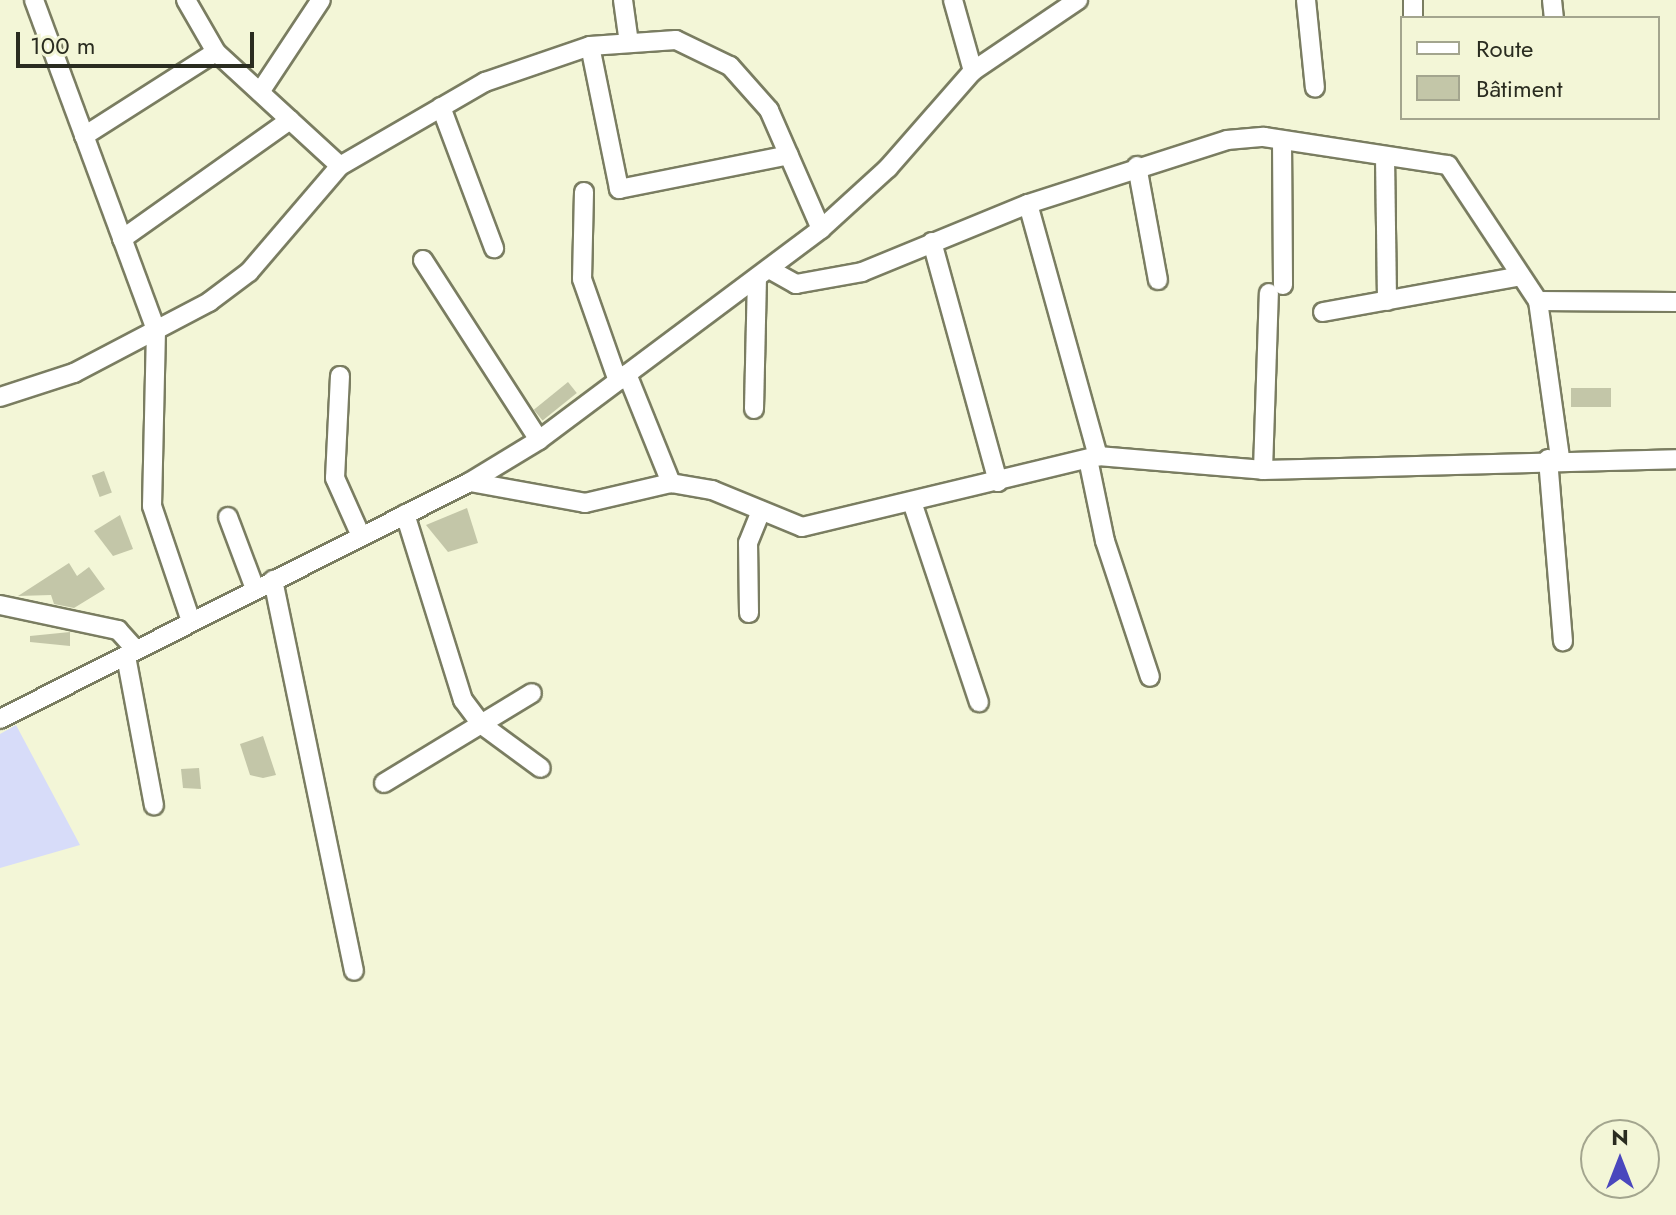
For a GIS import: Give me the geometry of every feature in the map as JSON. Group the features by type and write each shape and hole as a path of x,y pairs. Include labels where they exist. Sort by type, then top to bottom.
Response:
{"street":[{"path":"34,0 156,330 152,506 191,621"},
{"path":"186,0 216,52 340,166"},
{"path":"260,92 321,0"},
{"path":"623,0 629,43"},
{"path":"953,0 973,71"},
{"path":"0,719 470,482 539,440 821,229 888,168 973,71 1078,0"},
{"path":"1306,0 1315,88"},
{"path":"0,397 74,373 156,330 249,272 340,166 485,82 590,46 676,40 730,66 769,110 821,229"},
{"path":"590,46 619,189 789,155"},
{"path":"84,136 216,52"},
{"path":"441,107 494,248"},
{"path":"122,239 290,120"},
{"path":"763,274 796,284 862,272 1028,204 1137,166 1227,140 1282,140 1448,165 1538,301 1554,458 1563,641"},
{"path":"1263,470 1276,289 1282,140"},
{"path":"1385,156 1387,301"},
{"path":"1137,166 1158,280"},
{"path":"584,192 582,279 622,378 671,483"},
{"path":"1028,204 1093,457 1105,541 1150,677"},
{"path":"932,242 998,482"},
{"path":"423,260 539,440"},
{"path":"754,409 763,274"},
{"path":"1323,312 1521,276"},
{"path":"1538,301 1676,302"},
{"path":"340,376 335,478 361,536"},
{"path":"470,482 585,503 671,483 761,510 802,527 913,505 1093,457 1263,470 1554,458 1676,459"},
{"path":"913,505 979,702"},
{"path":"749,613 748,543 761,510"},
{"path":"405,514 449,672 481,724 541,768"},
{"path":"228,517 255,589"},
{"path":"273,580 354,971"},
{"path":"0,605 118,630 131,653 154,805"},
{"path":"384,783 532,693"}],"shaded area":[{"path":"16,725 80,845 0,868 0,734"}],"building":[{"path":"568,382 577,393 543,421 534,410"},
{"path":"1571,388 1611,388 1611,407 1571,407"},
{"path":"104,471 112,493 100,497 92,475"},
{"path":"467,508 478,543 448,552 426,525"},
{"path":"120,515 133,549 113,556 94,531"},
{"path":"69,563 77,576 89,567 105,589 74,608 54,604 51,595 18,596"},
{"path":"70,632 70,646 30,642 30,636"},
{"path":"263,736 276,775 263,778 250,775 240,744"},
{"path":"199,768 201,789 183,788 181,769"}]}
